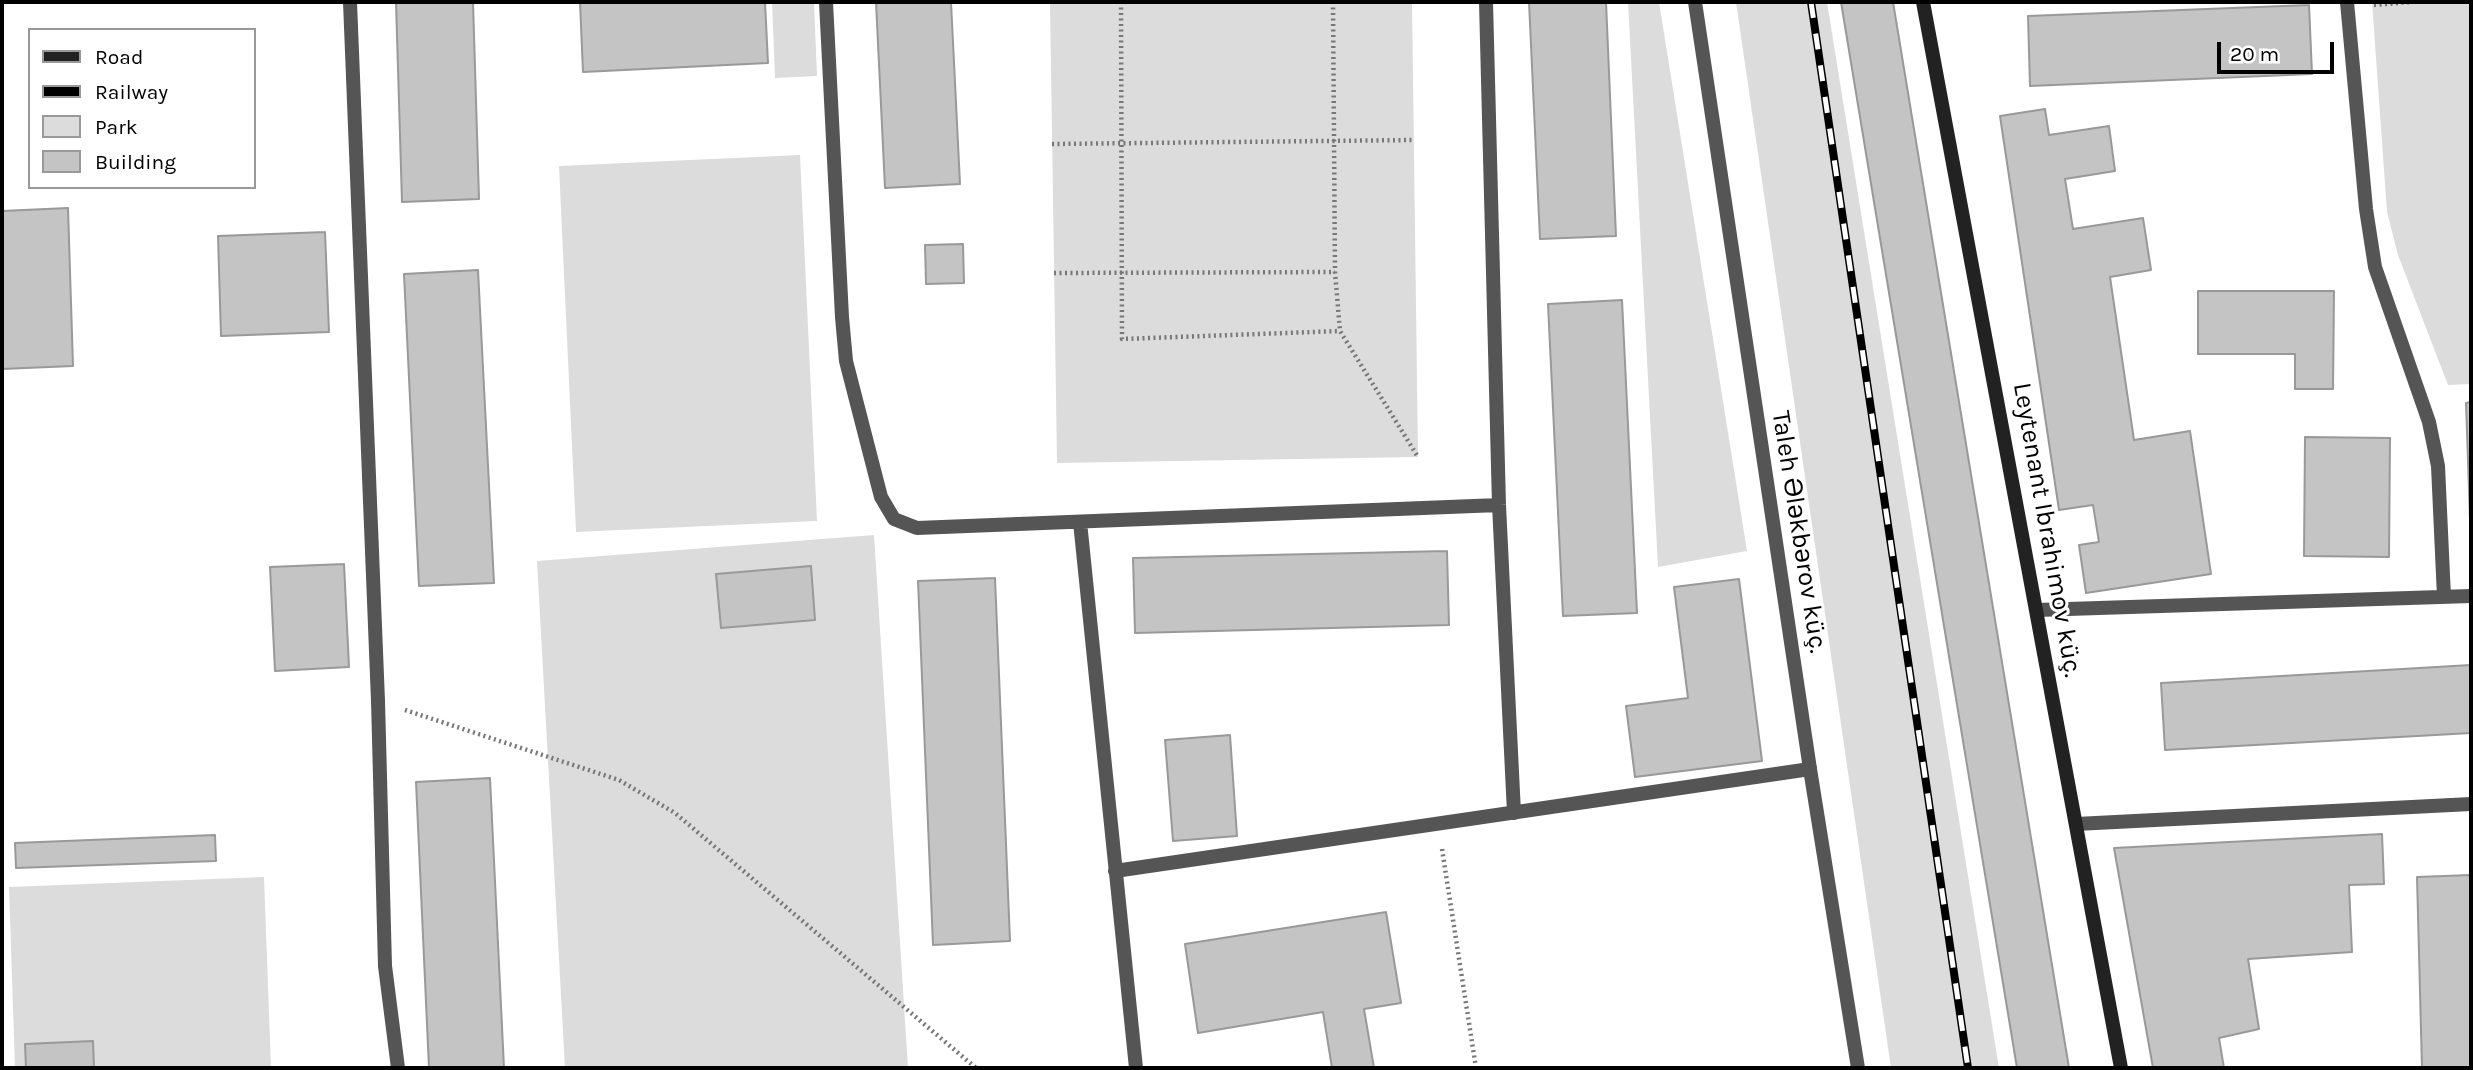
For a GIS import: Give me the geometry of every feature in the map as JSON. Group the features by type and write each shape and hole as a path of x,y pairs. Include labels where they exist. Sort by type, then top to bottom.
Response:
{"street":[{"path":"350,2 386,966 398,1068"},
{"path":"826,2 846,361 881,497 894,519 917,528 1499,505"},
{"path":"1486,2 1499,505 1514,813"},
{"name":"Taleh Ələkbərov küç.","path":"1695,2 1810,769 1858,1068"},
{"name":"Leytenant Ibrahimov küç.","path":"1923,2 2121,1068"},
{"path":"2347,2 2366,209 2375,267 2429,422 2438,466 2444,597"},
{"path":"1080,522 1136,1068"},
{"path":"2037,610 2471,596"},
{"path":"1115,871 1810,769"},
{"path":"2076,824 2471,804"}],"path":[{"path":"1121,2 1122,339 1340,331"},
{"path":"1333,2 1335,272 1340,331 1418,457"},
{"path":"2372,5 2411,2"},
{"path":"1052,144 1414,140"},
{"path":"1054,273 1335,272"},
{"path":"378,701 620,780 675,813 976,1068"},
{"path":"1438,824 1476,1068"}],"green space":[{"path":"772,2 814,2 817,76 775,78"},
{"path":"1050,2 1412,2 1418,457 1057,463"},
{"path":"1628,2 1659,2 1747,551 1658,567"},
{"path":"1736,2 1827,2 1999,1068 1891,1068"},
{"path":"2372,2 2471,2 2471,384 2448,385 2398,255 2387,212"},
{"path":"800,155 817,521 576,532 559,166"},
{"path":"874,535 908,1068 565,1068 537,561"},
{"path":"264,877 271,1068 15,1068 9,887"}],"building":[{"path":"396,2 473,2 479,199 402,202"},
{"path":"580,2 765,2 768,63 583,72"},
{"path":"876,2 951,2 960,184 885,188"},
{"path":"1529,2 1606,2 1616,236 1540,239"},
{"path":"1841,2 1893,2 2069,1068 2017,1068"},
{"path":"2309,5 2312,74 2030,86 2028,16"},
{"path":"2045,109 2049,135 2109,126 2115,171 2065,179 2073,229 2143,218 2151,270 2110,277 2134,440 2190,431 2211,574 2086,593 2079,545 2099,542 2093,505 2059,510 2000,116"},
{"path":"68,208 73,366 2,369 2,211"},
{"path":"325,232 329,332 221,336 218,236"},
{"path":"963,244 964,283 926,284 925,245"},
{"path":"478,270 494,583 419,586 404,274"},
{"path":"2198,291 2334,291 2333,389 2295,389 2295,354 2198,354"},
{"path":"1622,300 1637,613 1563,616 1548,304"},
{"path":"2471,402 2471,548 2466,403"},
{"path":"2305,437 2390,438 2389,557 2304,556"},
{"path":"1447,551 1449,625 1135,633 1133,558"},
{"path":"344,564 349,667 275,671 270,567"},
{"path":"811,566 815,620 721,628 716,574"},
{"path":"995,578 1010,941 933,945 918,581"},
{"path":"1739,579 1762,761 1635,777 1626,706 1688,698 1674,587"},
{"path":"2471,665 2471,733 2165,750 2161,683"},
{"path":"1230,735 1237,836 1173,841 1165,740"},
{"path":"490,778 504,1068 429,1068 416,782"},
{"path":"2382,834 2384,884 2349,885 2352,952 2248,959 2259,1029 2219,1038 2224,1068 2153,1068 2114,848"},
{"path":"215,835 216,861 16,868 15,843"},
{"path":"2471,875 2471,1068 2422,1068 2417,877"},
{"path":"1386,912 1401,1003 1364,1009 1374,1068 1332,1068 1323,1012 1198,1033 1185,944"},
{"path":"93,1041 94,1068 26,1068 25,1044"}],"railway":[{"path":"1811,2 1968,1068"}]}
